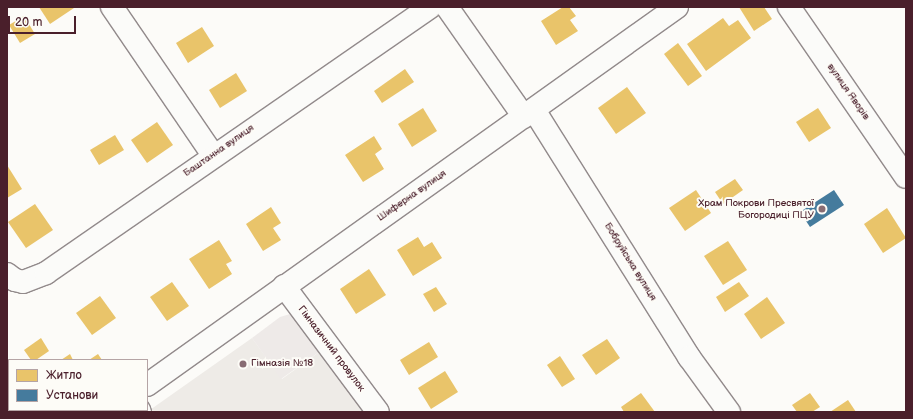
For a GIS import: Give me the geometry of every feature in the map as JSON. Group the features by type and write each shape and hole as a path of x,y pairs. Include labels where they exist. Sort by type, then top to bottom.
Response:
{"street":[{"path":"112,7 213,156"},
{"name":"Баштанна вулиця","path":"7,274 15,280 23,282 46,273 430,7"},
{"name":"Бобруйська вулиця","path":"447,7 529,113 689,357 729,412"},
{"name":"Шиферна вулиця","path":"148,385 284,286 677,7"},
{"name":"вулиця Яворів","path":"789,7 906,176"},
{"name":"Гімназичний провулок","path":"284,286 378,412"}],"shaded area":[{"path":"290,314 300,318 322,350 281,379 252,338 280,317"},
{"name":"Гімназія №18","path":"252,338 282,379 322,350 367,412 147,412"}],"building: Житло":[{"path":"39,7 73,7 74,8 50,24"},
{"path":"563,7 569,7 576,16 570,20 578,31 556,45 541,21"},
{"path":"739,7 764,7 772,19 754,31"},
{"path":"24,16 35,34 20,43 9,25"},
{"path":"723,18 729,26 738,20 751,38 706,71 687,44"},
{"path":"202,27 214,46 188,63 176,43"},
{"path":"678,43 702,76 688,86 664,54"},
{"path":"405,69 414,82 382,103 374,91"},
{"path":"236,73 247,91 220,108 209,90"},
{"path":"627,87 646,113 616,134 598,108"},
{"path":"423,108 437,131 412,147 398,124"},
{"path":"818,108 831,128 809,142 796,122"},
{"path":"157,122 173,145 147,163 131,140"},
{"path":"115,135 124,150 99,165 90,150"},
{"path":"374,136 382,149 375,154 384,169 363,182 345,155"},
{"path":"7,165 22,189 7,198"},
{"path":"735,179 743,190 723,204 715,192"},
{"path":"696,190 711,213 685,231 669,208"},
{"path":"35,204 53,230 26,248 8,222"},
{"path":"271,207 281,223 273,228 281,240 263,251 246,224"},
{"path":"887,208 906,238 883,253 864,224"},
{"path":"418,237 424,247 432,242 442,258 413,276 397,250"},
{"path":"219,240 232,261 226,264 232,274 209,289 189,259"},
{"path":"728,241 747,270 723,285 704,256"},
{"path":"369,269 386,295 356,314 340,289"},
{"path":"172,282 189,306 167,321 150,297"},
{"path":"739,282 749,296 725,312 716,297"},
{"path":"436,287 447,304 434,312 423,294"},
{"path":"100,296 116,318 92,335 76,313"},
{"path":"767,297 785,323 761,339 744,314"},
{"path":"41,338 49,351 37,359 30,359 24,350"},
{"path":"607,339 620,358 596,375 582,355"},
{"path":"429,342 438,357 409,375 400,360"},
{"path":"70,354 72,359 62,359"},
{"path":"98,354 101,359 90,359"},
{"path":"560,356 575,379 562,387 547,365"},
{"path":"445,371 458,392 431,409 418,388"},
{"path":"641,393 655,412 624,412 621,407"},
{"path":"810,393 820,407 812,412 797,412 792,405"},
{"path":"848,400 856,412 830,412"},
{"path":"8,406 8,411 21,412 7,412"}],"building: Установи":[{"name":"Храм Покрови Пресвятої Богородиці ПЦУ","path":"834,190 844,205 810,227 800,212"}],"place":[{"name":"Храм Покрови Пресвятої Богородиці ПЦУ","path":"822,209"},
{"name":"Гімназія №18","path":"243,364"}]}
